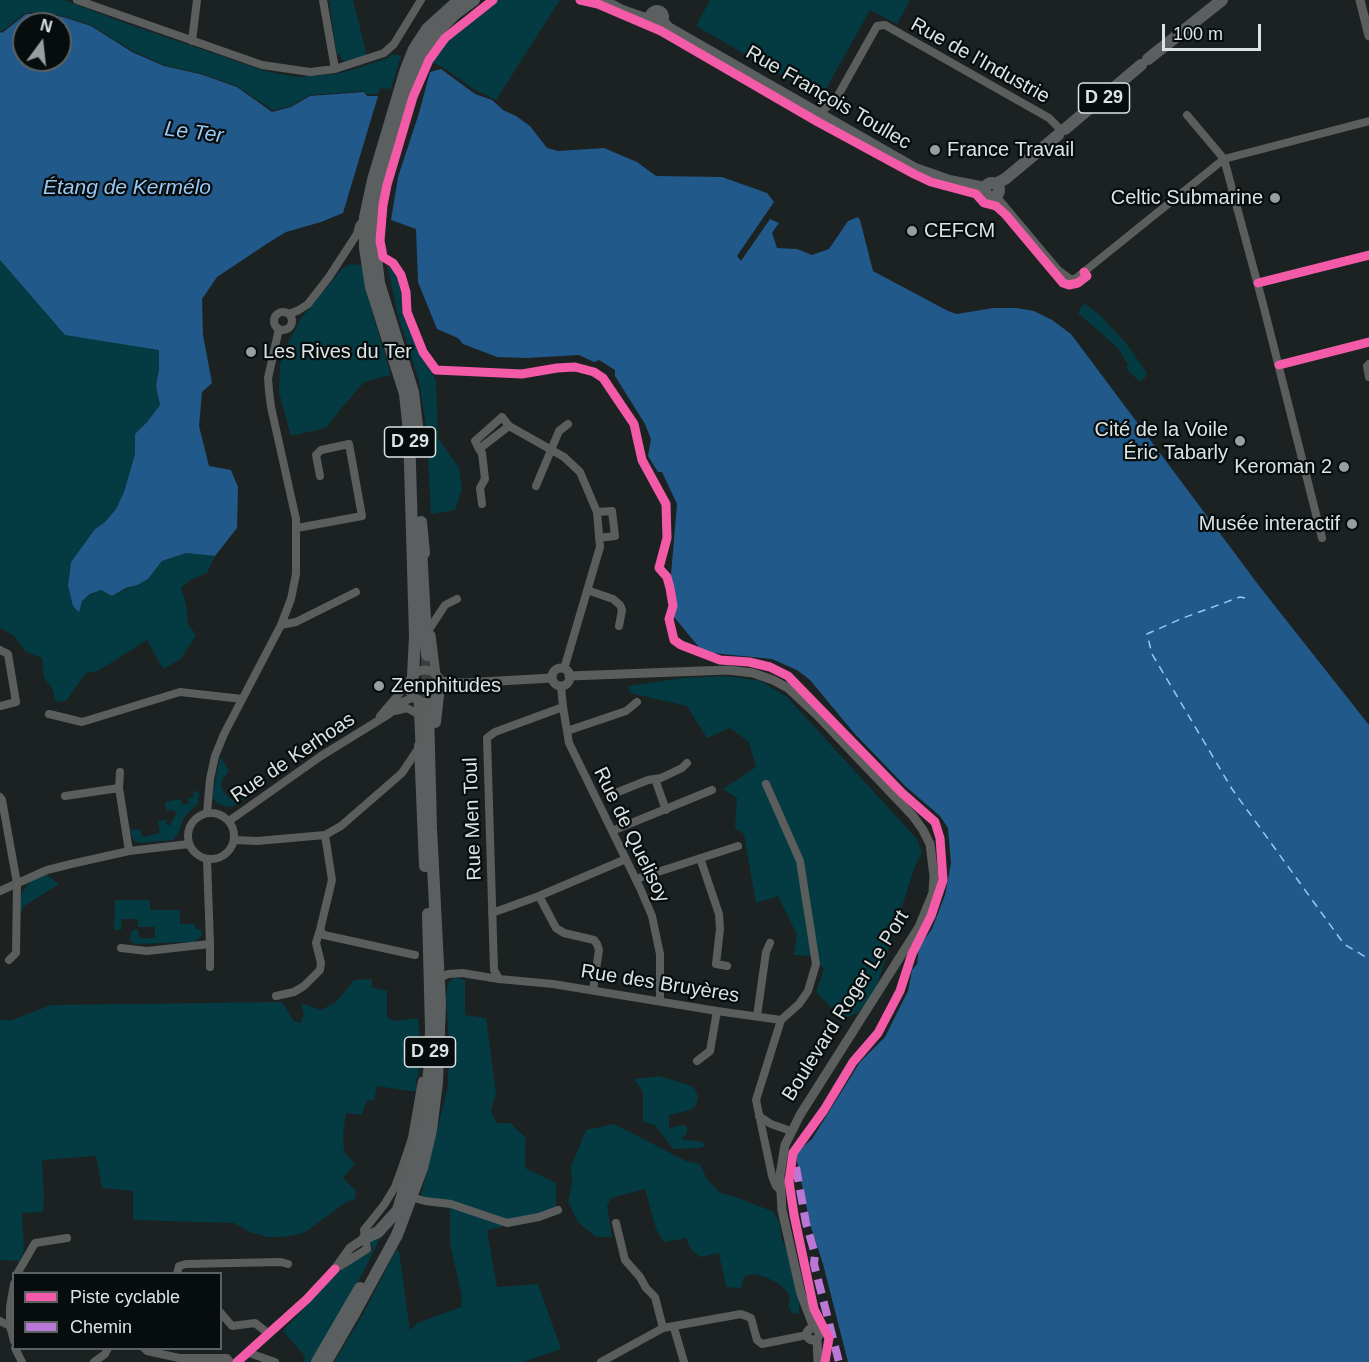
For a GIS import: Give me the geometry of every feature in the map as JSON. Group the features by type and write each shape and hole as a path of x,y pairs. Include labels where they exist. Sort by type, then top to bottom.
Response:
{"main road":[{"name":"D 29","path":"424,655 417,522 417,431 413,392 379,283 370,218 401,98 405,69 419,39 433,22 459,0"},
{"name":"D 29","path":"401,98 421,56 436,33 455,14 474,0"},
{"path":"436,33 483,0"},
{"name":"Rue François Toullec","path":"601,0 642,18 655,18"},
{"name":"Rue François Toullec","path":"614,0 655,18 682,36 915,169 949,181 992,189"},
{"name":"D 29","path":"992,189 1060,130 1222,0"},
{"path":"417,522 430,628"},
{"path":"412,679 415,659 417,522"},
{"path":"431,893 435,718 438,695"},
{"name":"D 29","path":"326,1362 387,1255 422,1168 431,1130 440,1042 439,984 431,893 421,706"},
{"path":"420,746 431,893"},
{"name":"D 29","path":"317,1362 376,1260 399,1209 421,1133 430,1065 431,893"},
{"path":"365,1238 378,1232 399,1209"}],"street":[{"path":"77,0 262,66 310,72 335,69 384,53 394,44 421,0"},
{"path":"192,41 197,0"},
{"path":"323,0 335,69"},
{"path":"1360,0 1369,36"},
{"name":"Rue de l'Industrie","path":"819,114 836,99 877,26 885,25 1049,118 1060,130"},
{"path":"1187,115 1224,159 1258,283 1322,538"},
{"path":"992,189 1058,270 1064,276 1075,279 1224,159 1369,122"},
{"path":"289,314 292,322 290,327 285,330 279,329 274,324 275,317 281,312 289,314 308,304 370,218"},
{"path":"1258,283 1369,255"},
{"path":"207,813 215,756 281,625 297,574 297,528 294,502 268,391 270,369 279,329"},
{"path":"1279,365 1369,342"},
{"path":"1369,364 1367,366 1369,377"},
{"path":"536,486 559,431 568,424"},
{"path":"482,504 480,489 485,479 482,453 479,449 509,426 552,449 580,472 597,512 600,548 587,590 567,673 568,682 561,686 555,684 552,678"},
{"path":"297,528 362,516 349,444 321,450 316,455 320,476"},
{"path":"597,512 612,511 615,536 599,538"},
{"path":"587,590 614,599 620,605 622,610 619,626"},
{"path":"281,625 296,622 356,592"},
{"path":"389,714 402,708 421,706 438,695 441,688 430,628 445,605 457,599"},
{"path":"0,650 8,654 16,702 0,706"},
{"path":"234,840 257,841 326,835 341,826 402,773 420,746 421,706 411,692 412,679 417,672 424,670 438,678 464,683 552,678"},
{"path":"552,678 556,670 567,673"},
{"name":"Boulevard Roger Le Port","path":"567,673 728,670 753,673 773,680 788,688 817,715 913,816 930,844 934,876 933,893 924,917 791,1131 785,1145 781,1164 782,1210 801,1294 814,1328"},
{"name":"Rue de Kerhoas","path":"375,721 412,679"},
{"name":"Rue de Quelisoy","path":"561,686 569,743 636,879 656,930 660,954 660,1001"},
{"path":"49,714 82,722 180,693 242,699"},
{"name":"Rue de Kerhoas","path":"229,821 375,721 389,714 402,702 421,706"},
{"path":"567,731 626,711 637,702"},
{"name":"Rue Men Toul","path":"499,979 494,970 487,738 495,732 563,707"},
{"path":"618,792 682,768 687,763"},
{"path":"120,772 119,788 129,851"},
{"path":"655,779 666,810"},
{"path":"766,784 800,861 816,964 808,991 799,1004 781,1020 756,1100 772,1176 780,1190"},
{"path":"65,796 119,788"},
{"path":"612,831 712,790"},
{"path":"0,797 17,883 16,953 9,960"},
{"path":"207,813 219,814 229,821 234,834 232,847 223,856 207,859 197,855 189,844 189,828 199,816 207,813"},
{"path":"276,996 304,986 320,970 321,963 316,943 332,880 326,835"},
{"path":"0,891 46,870 129,851 189,844"},
{"path":"636,879 738,846"},
{"path":"700,858 719,914 720,929 716,964 727,966"},
{"path":"207,859 210,968"},
{"path":"492,913 626,859"},
{"path":"539,896 556,928 564,933 594,940 597,944 599,950 593,990"},
{"path":"320,930 324,935 415,955"},
{"path":"757,1016 766,952 770,943"},
{"path":"121,948 147,951 210,944"},
{"name":"Rue des Bruyères","path":"439,984 442,977 455,972 553,984 781,1020"},
{"path":"698,1061 710,1051 717,1011"},
{"path":"237,1362 307,1299 335,1269 350,1248 365,1238 364,1230 384,1206 395,1187 403,1165 412,1138 422,1081"},
{"path":"759,1116 771,1124 791,1131"},
{"path":"411,1197 444,1203 507,1223 539,1217 558,1210"},
{"path":"616,1223 626,1260 655,1298 663,1328"},
{"path":"18,1272 34,1243 67,1238"},
{"path":"178,1272 179,1266 186,1264 281,1262 288,1264"},
{"path":"12,1305 10,1326 12,1334"},
{"path":"222,1314 232,1326 255,1323 269,1334"},
{"path":"601,1362 663,1328 675,1328 741,1314 751,1318 757,1340 762,1344 807,1335"},
{"path":"0,1321 10,1326"},
{"path":"675,1328 684,1362"},
{"path":"807,1335 808,1330 814,1328 819,1333 818,1362"},
{"path":"807,1335 811,1340 817,1339"},
{"path":"94,1362 107,1350"},
{"path":"146,1350 179,1358 227,1358 230,1362"},
{"path":"249,1353 275,1362"}],"shaded area":[{"path":"0,0 64,0 265,71 297,77 336,74 388,58 392,54 401,56 391,89 380,88 378,94 367,94 363,91 310,95 290,106 273,110 237,86 200,73 164,65 133,51 91,25 72,19 72,12 12,12 12,23 0,31"},
{"path":"329,0 353,0 367,56 345,62 341,59 340,54 337,55"},
{"path":"486,0 560,0 496,100 472,88 446,69 425,59 437,39"},
{"path":"710,0 910,0 897,24 870,10 821,98 696,26"},
{"path":"0,260 65,335 159,349 156,386 160,405 135,434 135,454 124,492 116,509 105,522 95,529 71,562 68,582 82,601 96,591 105,591 112,596 148,579 162,561 186,553 215,556 207,573 190,580 181,588 186,604 188,624 196,635 181,659 163,669 147,640 98,671 86,673 66,701 56,702 52,688 44,678 42,658 26,652 13,635 0,628"},
{"path":"350,264 362,265 372,312 391,375 364,382 326,428 291,436 279,392 280,364 302,317 342,269"},
{"path":"387,264 398,278 407,320 436,381 438,438 459,468 462,489 455,510 431,514 427,433 419,381 398,316"},
{"path":"1084,303 1100,315 1126,343 1147,373 1140,382 1126,368 1128,365 1118,348 1078,313"},
{"path":"727,676 761,681 787,697 917,839 922,853 915,866 876,988 858,1013 842,1019 816,992 824,969 813,956 794,955 797,935 778,896 756,903 744,834 735,828 737,798 723,789 756,767 749,742 730,728 707,738 687,706 630,693 628,686 683,678"},
{"path":"220,756 229,771 222,780 221,787 224,792 234,800 247,798 233,806 218,804 212,797"},
{"path":"193,791 199,792 198,803 184,817 179,832 173,840 139,843 133,840 129,826 132,830 140,829 142,837 160,833 158,821 167,819 165,823 169,826 177,813 171,809 167,812 165,802 181,799 182,805 189,804 188,798 194,797"},
{"path":"47,875 59,884 24,906 20,914 20,895 31,881"},
{"path":"115,900 150,900 150,910 180,910 180,924 195,924 195,929 201,929 202,935 194,942 134,944 129,939 133,930 138,930 139,938 155,938 155,927 138,927 138,919 122,919 121,930 114,930"},
{"path":"454,977 465,980 465,1015 486,1018 496,1093 491,1111 497,1123 510,1123 526,1138 525,1168 556,1183 556,1215 487,1230 497,1287 538,1284 561,1349 523,1362 334,1362 362,1316 396,1250 399,1251 410,1331 417,1323 461,1307 462,1297 450,1244 450,1209 433,1205 421,1195 448,1086 449,1043 446,998 448,984"},
{"path":"372,979 371,987 387,991 387,1017 394,1021 418,1018 420,1044 416,1085 418,1092 377,1086 374,1101 367,1100 362,1115 346,1113 343,1136 344,1152 355,1164 343,1178 356,1191 355,1199 345,1203 304,1233 268,1237 250,1232 234,1223 133,1220 133,1191 102,1188 96,1156 42,1160 43,1212 22,1213 24,1251 20,1261 0,1260 0,1020 12,1020 51,1005 282,1002 294,1021 300,1023 304,1014 301,1003 321,1010 336,1002 354,980"},
{"path":"659,1076 695,1089 698,1097 696,1105 691,1110 669,1115 669,1128 684,1125 687,1127 687,1133 681,1139 703,1142 705,1146 673,1149 655,1125 643,1122 643,1092 634,1079"},
{"path":"614,1124 686,1161 700,1164 707,1179 720,1193 774,1212 799,1285 799,1314 792,1313 788,1306 790,1299 787,1291 776,1282 751,1274 744,1277 741,1288 726,1287 719,1253 700,1257 691,1249 686,1238 664,1242 656,1229 645,1189 611,1198 607,1206 612,1237 596,1237 578,1222 568,1202 572,1184 571,1167 586,1130"},
{"path":"378,1236 380,1238 366,1267 313,1362 304,1362 305,1356 283,1331 343,1266 368,1254 372,1248 369,1239"}],"water":[{"name":"Étang de Kermélo","path":"72,20 91,26 132,52 164,66 200,74 237,87 272,112 291,107 310,96 364,92 367,96 378,96 343,213 286,232 217,277 202,299 203,335 212,383 202,392 199,426 209,466 231,470 238,487 237,528 215,556 186,553 162,561 148,579 137,585 112,596 101,590 90,594 82,601 79,612 73,606 68,585 71,562 95,529 105,522 116,509 124,492 135,454 135,434 160,405 156,386 159,350 65,335 0,260 0,32 2,33 12,25 12,72 72,72"},
{"path":"441,69 475,94 492,100 503,110 530,126 547,148 558,151 604,148 637,162 656,176 722,177 767,193 774,202 737,256 741,261 770,219 779,223 772,233 777,248 797,249 812,255 829,249 848,221 858,217 873,271 948,311 957,314 993,308 1017,308 1034,311 1052,320 1071,334 1260,587 1369,725 1369,1362 848,1362 823,1264 810,1224 801,1172 797,1163 797,1152 812,1139 860,1062 885,1037 908,991 912,970 917,964 919,947 932,929 945,895 951,863 948,828 940,816 905,786 854,733 810,680 797,670 772,659 703,652 674,617 671,575 677,504 662,472 658,472 648,456 651,439 645,424 615,376 615,370 599,360 594,362 579,355 497,357 463,344 458,338 437,329 418,282 416,229 391,220 398,177 430,72"}],"ferry route":[{"path":"1245,598 1240,597 1147,634 1152,654 1232,789 1344,944 1369,959"}],"tunnel":[{"path":"427,655 428,710"}],"marked path":[{"path":"796,1167 806,1223 815,1254 814,1264 839,1362"}],"cycle path":[{"path":"493,0 445,38 429,60 413,97 383,205 380,241 383,257 393,263 401,275 406,292 407,312 423,352 436,370 522,374 575,367 594,372 603,378 634,424 642,460 666,504 667,538 659,568 667,577 670,588 673,606 669,619 674,640 720,660 749,662 770,667 788,676 902,793 935,822 940,838 943,880 931,916 912,954 900,991 878,1033 853,1062 824,1110 793,1153 789,1181 794,1215 814,1309 829,1338 825,1362"},
{"path":"580,0 598,4 661,31 818,122 914,174 931,182 976,194 984,203 996,206 1006,215 1063,283 1069,285 1078,283 1087,276 1084,272"},
{"path":"1258,283 1369,255"},
{"path":"1279,365 1369,342"},
{"path":"237,1362 307,1299 335,1269"}],"place":[{"name":"France Travail","path":"935,150"},
{"name":"Celtic Submarine","path":"1275,198"},
{"name":"CEFCM","path":"912,231"},
{"name":"Les Rives du Ter","path":"251,352"},
{"name":"Cité de la Voile Éric Tabarly","path":"1240,441"},
{"name":"Keroman 2","path":"1344,467"},
{"name":"Musée interactif","path":"1352,524"},
{"name":"Zenphitudes","path":"379,686"}],"water label":[{"name":"Le Ter","path":"194,133"}]}
